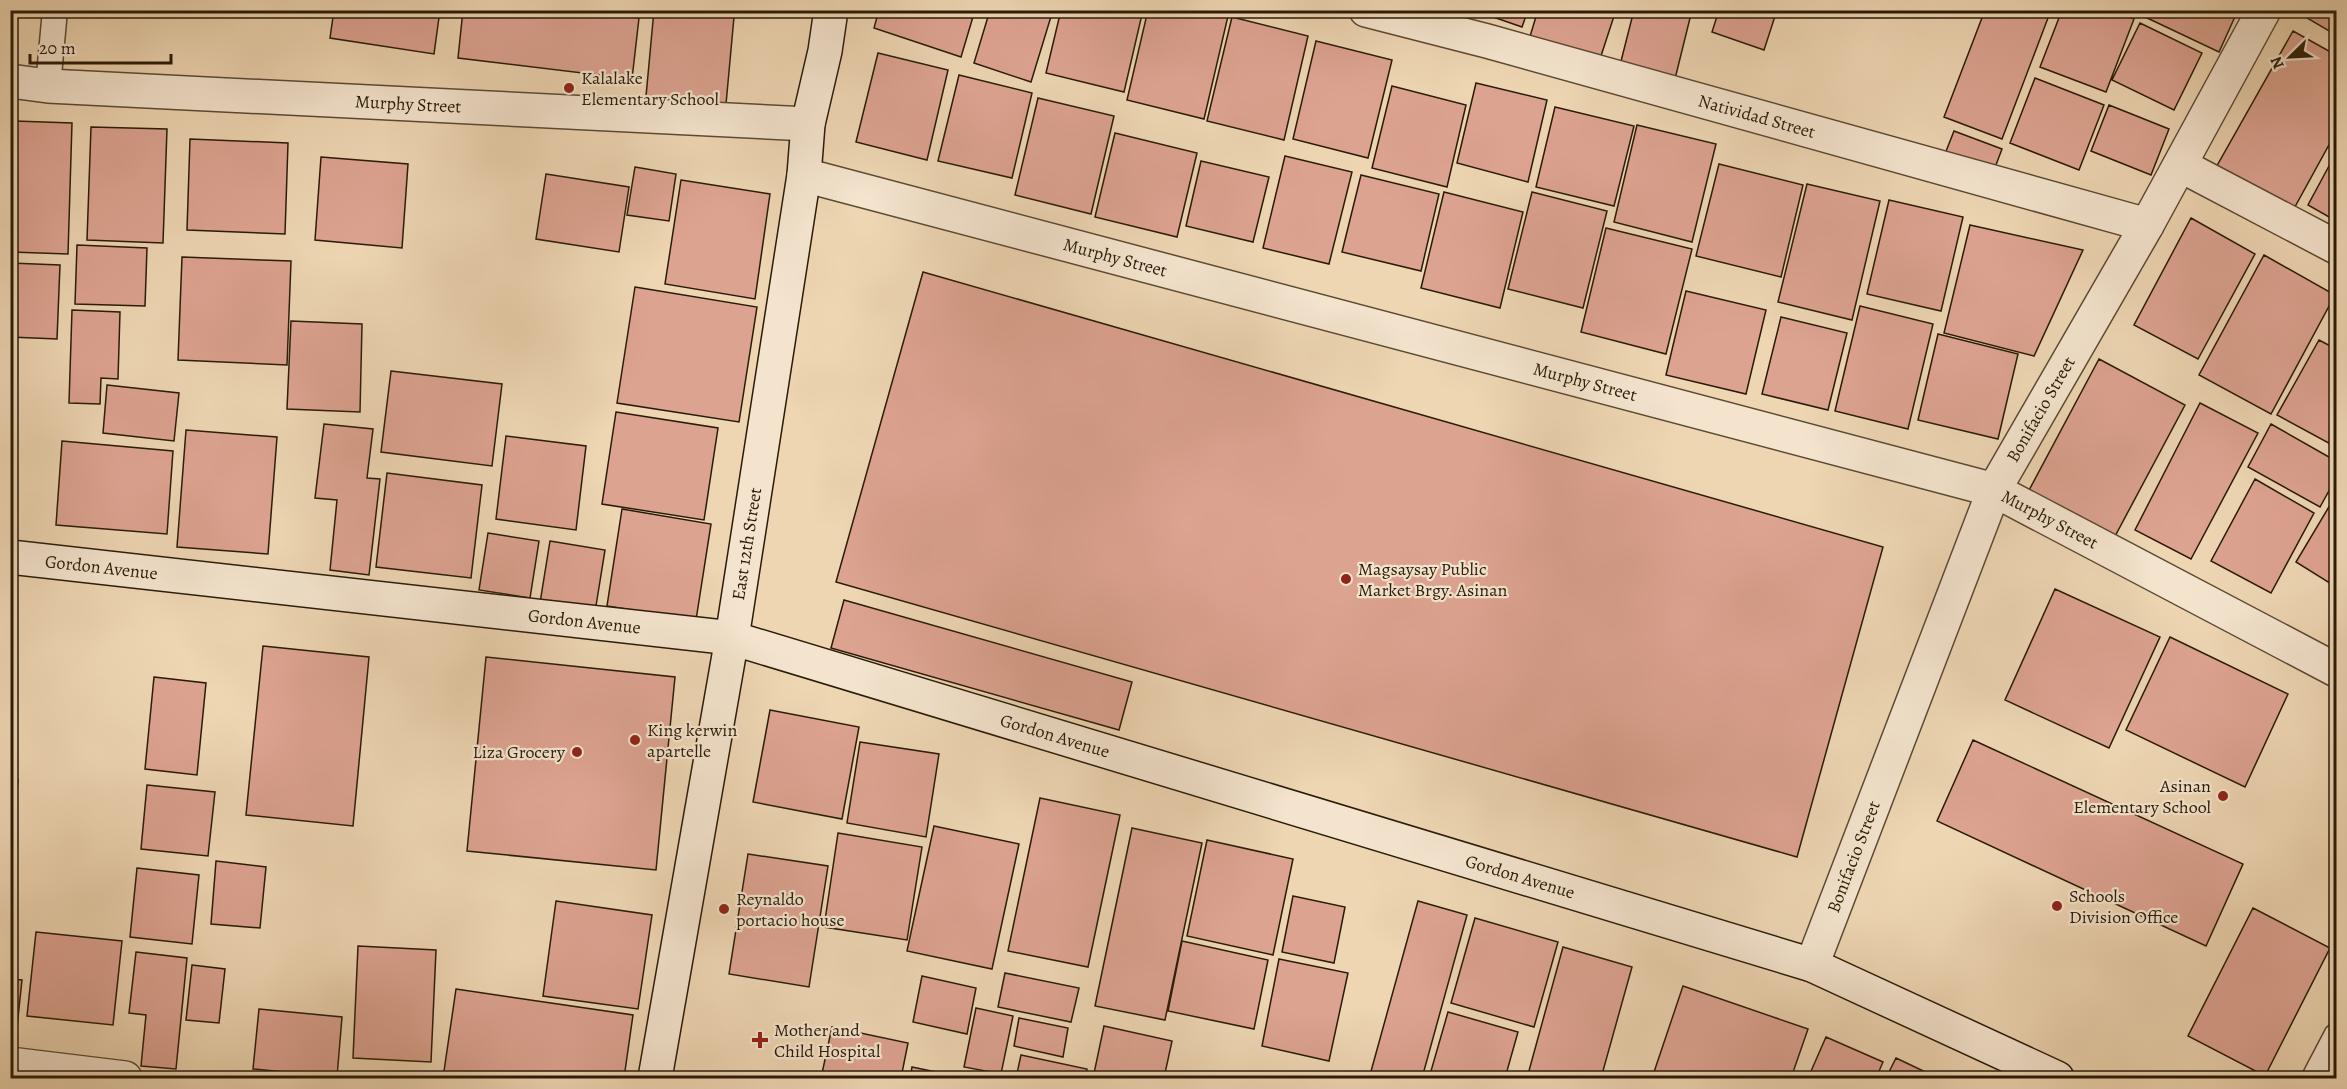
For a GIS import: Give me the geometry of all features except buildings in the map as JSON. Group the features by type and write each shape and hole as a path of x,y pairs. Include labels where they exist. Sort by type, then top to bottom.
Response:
{"street":[{"name":"East 12th Street","path":"655,1078 732,638 804,174 808,124 825,51 831,10"},
{"name":"Natividad Street","path":"1366,10 1487,41 2147,225"},
{"name":"Bonifacio Street","path":"1812,965 1994,490 2147,225 2264,10"},
{"name":"Murphy Street","path":"10,81 48,86 808,124"},
{"path":"2180,165 2337,247"},
{"name":"Murphy Street","path":"804,174 1994,490 2337,670"},
{"name":"Gordon Avenue","path":"10,556 732,638 1812,965 2057,1078"},
{"path":"10,1064 125,1078"}],"lane":[{"path":"48,86 56,10"},
{"path":"2314,1078 2337,1036"}],"place":[{"name":"Kalalake Elementary School","path":"569,88"},
{"name":"Magsaysay Public Market Brgy. Asinan","path":"1346,579"},
{"name":"King kerwin apartelle","path":"635,740"},
{"name":"Liza Grocery","path":"577,752"},
{"name":"Asinan Elementary School","path":"2223,796"},
{"name":"Schools Division Office","path":"2057,906"},
{"name":"Reynaldo portacio house","path":"724,909"},
{"name":"Mother and Child Hospital","path":"760,1040"}]}
